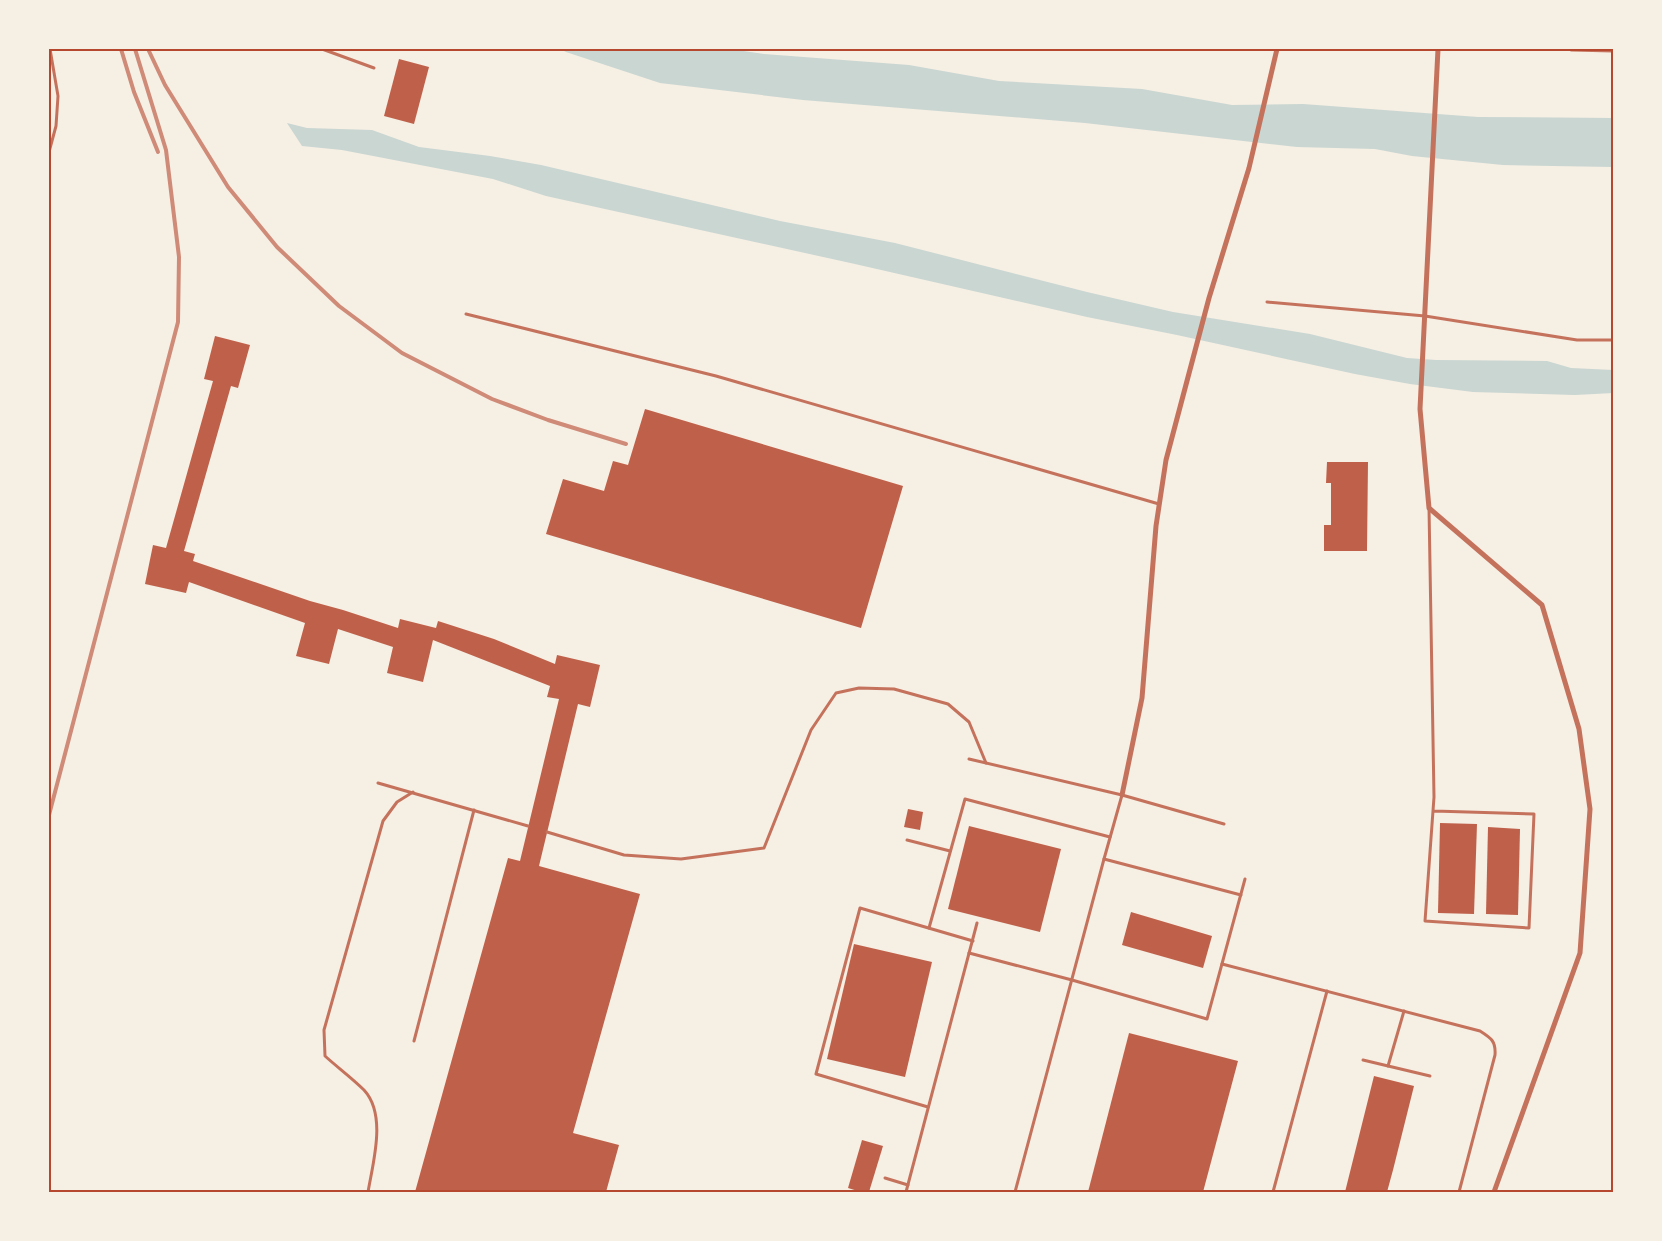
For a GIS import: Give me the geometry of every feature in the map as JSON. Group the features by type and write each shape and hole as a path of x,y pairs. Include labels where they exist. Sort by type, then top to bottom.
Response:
{"street":[{"path":"1122,795 1142,698 1156,526 1166,460 1209,298 1249,168 1277,49"},
{"path":"1438,49 1420,409 1429,508 1542,606 1578,729 1590,809 1580,953 1494,1192"},
{"path":"1572,49 1613,50"}],"lane":[{"path":"49,152 56,126 58,96 50,49"},
{"path":"322,49 374,68"},
{"path":"1267,302 1425,316 1577,340 1613,340"},
{"path":"466,314 716,376 1159,504"},
{"path":"1429,508 1434,810 1425,921 1529,928 1534,814 1434,810"},
{"path":"547,832 624,854 653,857 681,859 764,848 811,730 836,693 859,688 894,689 948,704 969,722 986,763"},
{"path":"969,759 1122,795 1224,824"},
{"path":"378,783 528,826"},
{"path":"368,1192 377,1128 375,1109 365,1091 325,1056 324,1030 383,821 397,802 413,792"},
{"path":"1015,1192 1122,795"},
{"path":"928,928 965,799 1110,837"},
{"path":"414,1041 474,810"},
{"path":"907,840 950,851"},
{"path":"1104,859 1241,895"},
{"path":"970,953 1207,1019 1245,878"},
{"path":"928,1107 816,1074 860,908 973,941"},
{"path":"906,1192 977,923"},
{"path":"1222,964 1480,1031 1490,1038 1495,1046 1495,1055 1459,1192"},
{"path":"1273,1192 1327,991"},
{"path":"1388,1066 1404,1011"},
{"path":"1363,1060 1430,1076"},
{"path":"885,1178 908,1184"}],"shaded area":[{"path":"560,49 730,49 764,54 909,65 999,81 1142,89 1232,105 1303,104 1478,117 1613,118 1613,167 1503,165 1412,156 1375,149 1297,147 1085,123 803,100 660,83"},
{"path":"287,123 307,128 372,130 419,147 541,165 780,221 895,243 1173,312 1310,334 1407,358 1547,361 1571,368 1613,370 1613,393 1575,395 1473,392 1410,384 1355,374 1087,317 546,196 493,179 342,150 302,146"}],"building":[{"path":"399,59 429,67 414,124 384,116"},
{"path":"215,336 250,345 238,388 231,386 184,551 195,554 193,561 310,601 398,628 400,619 436,628 438,621 494,639 555,664 557,655 600,665 590,707 578,704 539,866 640,894 573,1133 619,1145 606,1192 415,1192 508,858 520,861 559,699 547,697 550,686 433,640 423,682 387,673 393,647 338,629 329,664 296,656 305,623 189,582 186,593 145,584 153,545 166,548 213,381 204,379"},
{"path":"645,409 903,486 861,628 546,534 563,479 604,491 613,461 628,465"},
{"path":"1327,462 1368,462 1367,551 1324,551 1324,525 1331,525 1331,483 1326,483"},
{"path":"908,809 923,812 920,830 904,827"},
{"path":"1440,823 1477,824 1474,914 1438,913"},
{"path":"969,826 1061,849 1040,932 948,909"},
{"path":"1488,827 1520,829 1518,915 1486,914"},
{"path":"1131,912 1212,936 1203,968 1122,945"},
{"path":"854,944 932,962 905,1077 827,1059"},
{"path":"1129,1033 1238,1061 1203,1192 1088,1192"},
{"path":"1374,1076 1414,1086 1393,1170 1387,1192 1345,1192"},
{"path":"862,1140 883,1146 869,1192 848,1188"}],"railway":[{"path":"121,49 134,92 158,152"},
{"path":"49,815 178,322 179,257 166,150 135,49"},
{"path":"148,49 165,85 228,187 277,247 339,306 402,353 492,399 548,420 626,444"}]}
